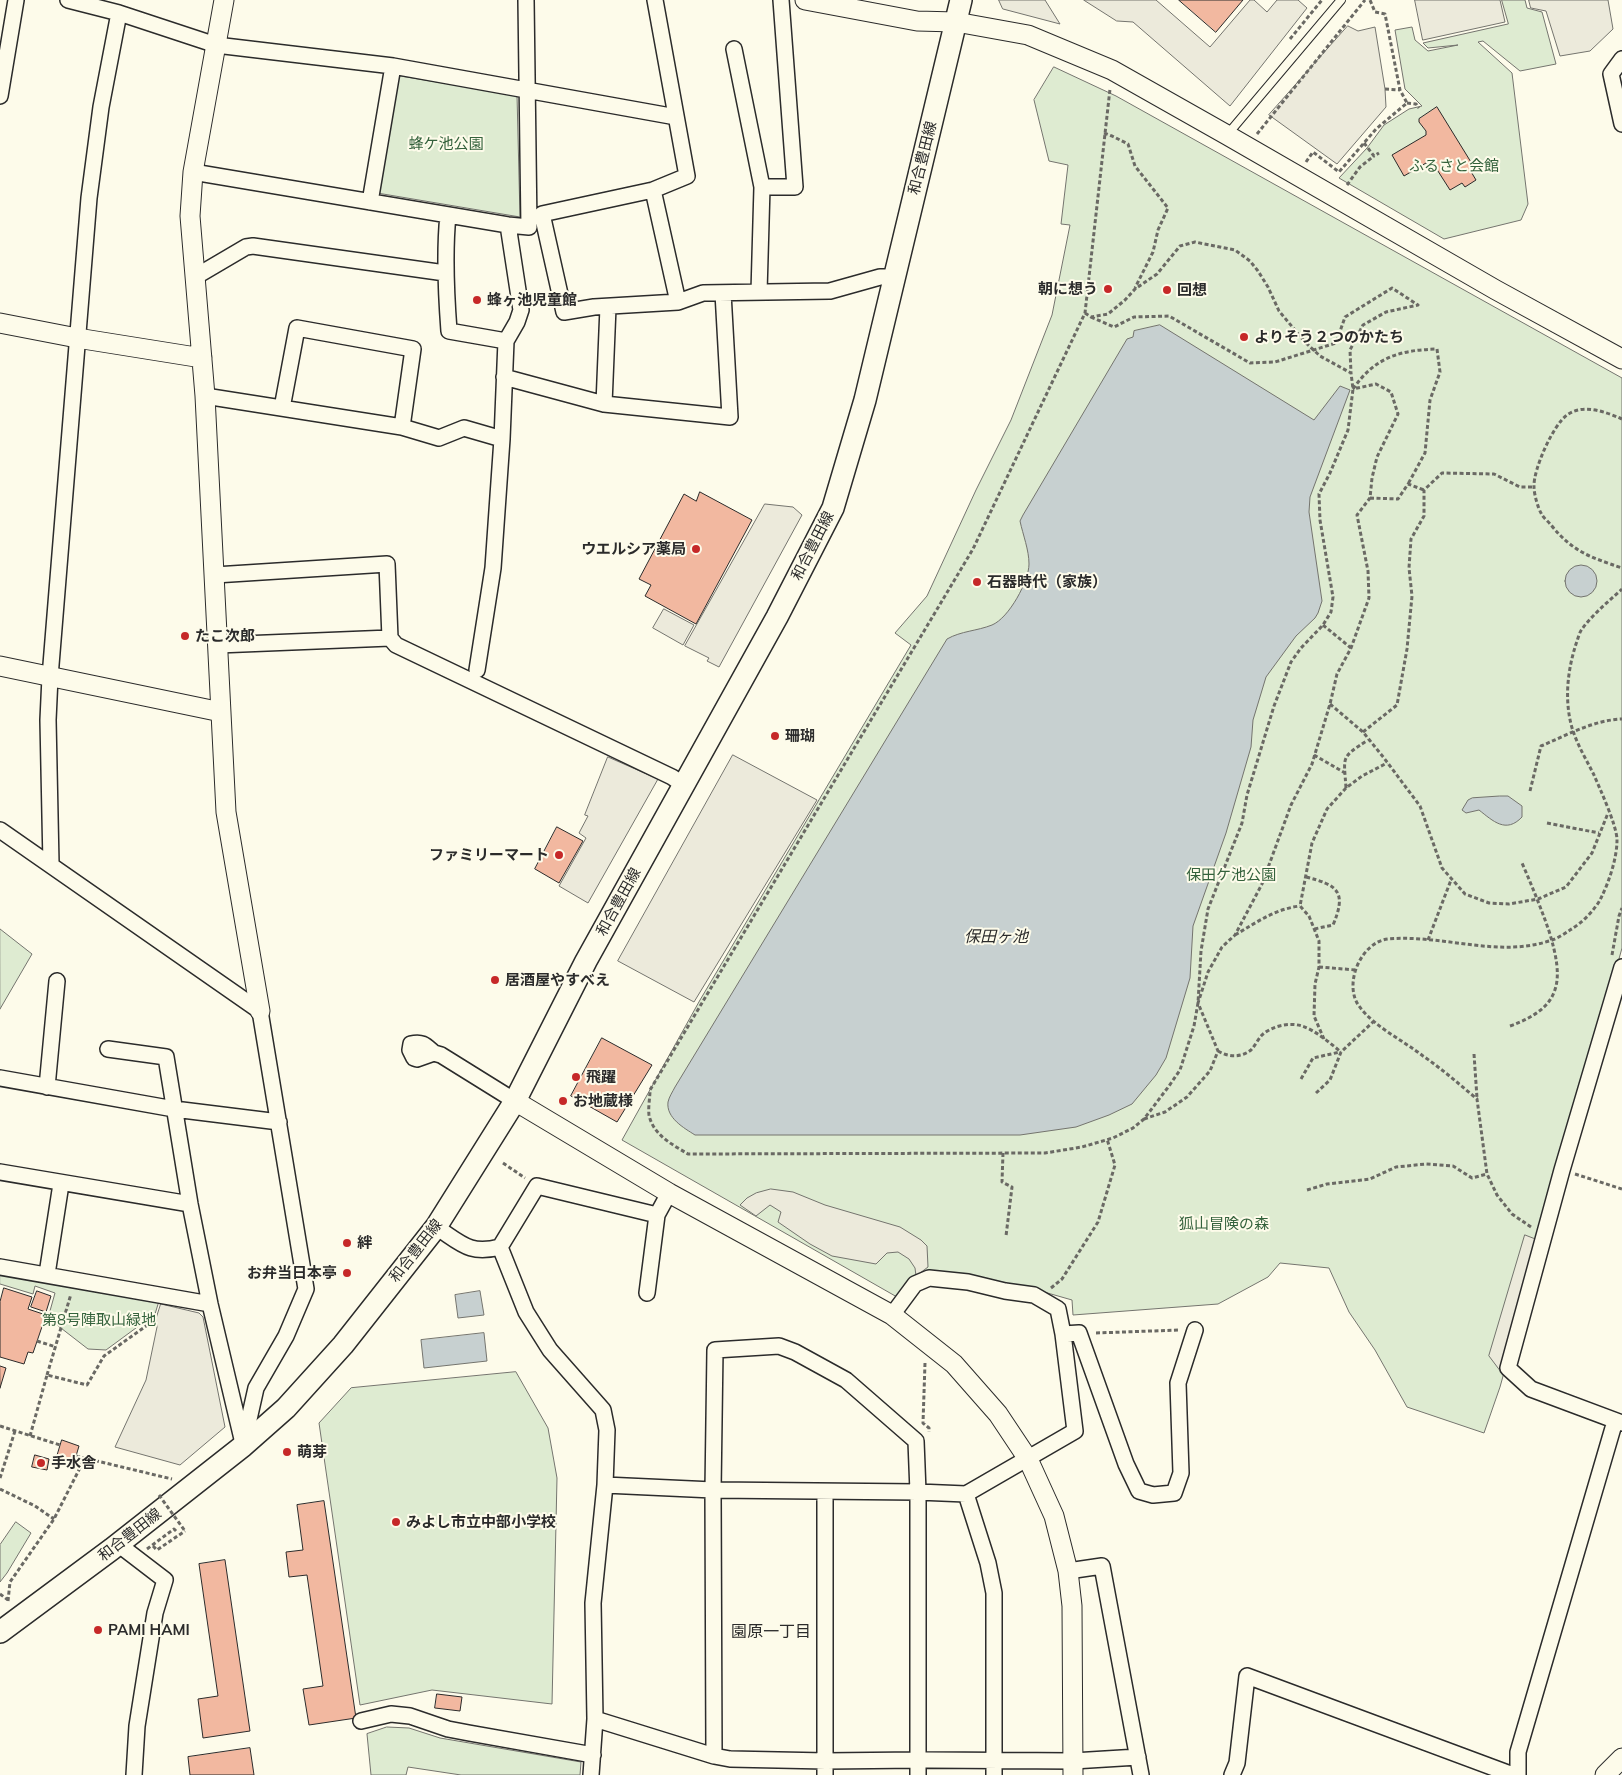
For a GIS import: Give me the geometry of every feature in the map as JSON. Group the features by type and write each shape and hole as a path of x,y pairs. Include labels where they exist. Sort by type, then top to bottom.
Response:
{"main road":[{"name":"和合豊田線","path":"0,1632 118,1544 243,1446 286,1408 342,1345 436,1227 515,1101 586,961 777,617 833,508 865,400 961,0"}],"street":[{"path":"0,96 16,0"},
{"path":"68,0 119,13 216,45 393,66 676,117"},
{"path":"224,0 193,172 190,216 205,396 226,812 306,1289 286,1336 256,1388 243,1446"},
{"path":"193,172 529,227 526,0"},
{"path":"655,0 687,176 653,190 542,214 564,312 678,302 703,293 830,290 880,277 894,277"},
{"path":"762,187 795,187 781,0"},
{"path":"805,0 917,21 956,22 1028,35 1112,70 1496,290 1622,359"},
{"path":"51,864 48,720 50,677 77,338 89,198 101,107 119,13"},
{"path":"734,49 762,187 759,292"},
{"path":"1622,59 1610,74 1622,124"},
{"path":"370,202 393,66"},
{"path":"653,190 678,302"},
{"path":"448,215 445,273 449,331 506,341"},
{"path":"477,670 493,568 502,439 506,341 517,322 521,310 508,225"},
{"path":"196,277 246,247 253,246 445,273"},
{"path":"504,377 604,404 730,417 724,292"},
{"path":"604,404 608,307"},
{"path":"0,323 77,338 202,358"},
{"path":"282,408 297,328 413,349 402,427"},
{"path":"205,396 402,427 439,438 464,428 502,439"},
{"path":"215,575 387,564 390,638 396,645 672,776 684,784"},
{"path":"218,645 390,638"},
{"path":"0,666 221,712"},
{"path":"0,830 260,1011"},
{"path":"1518,1775 1518,1752 1619,1422 1531,1389 1508,1368 1562,1170 1622,967"},
{"path":"47,1087 58,981"},
{"path":"108,1049 166,1057 190,1204 210,1304 243,1446"},
{"path":"434,1053 441,1055 669,1193 892,1315 954,1364 998,1414 1028,1459 1054,1516 1068,1571 1072,1606 1073,1768"},
{"path":"0,1078 174,1109 279,1122"},
{"path":"0,1172 61,1184 190,1204"},
{"path":"47,1274 61,1184"},
{"path":"436,1227 472,1250 486,1251 500,1248 537,1186 657,1214"},
{"path":"647,1293 657,1214 669,1193"},
{"path":"500,1248 526,1312 550,1350 602,1410 607,1430 605,1485 593,1603 595,1719 591,1775"},
{"path":"0,1267 210,1304"},
{"path":"605,1485 713,1490 966,1494 1075,1431 1063,1334 1058,1309 1034,1295 1005,1291 968,1282 928,1278 915,1284 892,1315"},
{"path":"1063,1334 1079,1333 1126,1464 1139,1492 1152,1495 1174,1493 1181,1473 1178,1383 1195,1330"},
{"path":"714,1756 713,1490 715,1350 779,1346 795,1352 846,1380 916,1441 918,1492 918,1768"},
{"path":"826,1492 826,1768"},
{"path":"966,1494 988,1563 994,1593 994,1768"},
{"path":"118,1544 165,1580 155,1613 137,1726 134,1775"},
{"path":"1068,1571 1102,1566 1141,1775"},
{"path":"1232,1775 1237,1763 1247,1676 1513,1775"},
{"path":"361,1721 391,1714 410,1716 448,1729 593,1755"},
{"path":"595,1719 714,1756 826,1768 1073,1768 1138,1757"},
{"path":"1605,1775 1622,1758"}],"lane":[{"path":"1227,135 1341,0"}],"path":[{"path":"1255,137 1365,0"},
{"path":"1370,0 1375,12 1385,14 1400,90 1407,102 1416,104 1419,108"},
{"path":"1085,313 1114,327 1134,317 1169,316 1250,363 1275,362 1336,343 1345,317 1392,288 1418,305 1386,312 1363,325 1350,350 1353,389 1348,430 1320,494 1320,520 1333,597 1331,612 1323,625 1301,648 1291,662 1274,706 1247,796 1242,823 1208,909 1202,944 1198,1003 1194,1026 1180,1070 1144,1119 1133,1128 1107,1140 1082,1147 1045,1153 688,1154 665,1140 657,1132 649,1116 650,1090 973,549 1085,313 1110,88"},
{"path":"1385,89 1400,90"},
{"path":"1304,164 1313,152 1339,172 1376,128 1407,102"},
{"path":"1091,317 1108,314 1126,300 1135,288 1153,252 1158,230 1168,208 1135,166 1128,144 1104,133"},
{"path":"1364,143 1374,156"},
{"path":"1345,188 1360,167 1379,153"},
{"path":"1135,288 1158,274 1180,246 1195,242 1235,250 1254,266 1268,287 1278,311 1313,350 1320,356 1351,373"},
{"path":"1353,389 1363,375 1384,358 1416,350 1437,349 1440,372 1430,400 1425,453 1398,499 1370,498"},
{"path":"1235,935 1262,884 1291,805 1312,764 1337,674 1351,648 1369,598 1368,571 1357,515 1370,498 1377,457 1398,414 1392,392 1376,384 1353,389"},
{"path":"1622,419 1601,410 1580,410 1566,415 1544,449 1537,468 1534,487 1540,513 1564,541 1589,557 1622,568"},
{"path":"1363,732 1397,705 1408,649 1412,596 1409,568 1412,539 1424,516 1424,490 1442,473 1494,474 1520,487 1534,487"},
{"path":"1408,484 1424,490"},
{"path":"1477,1099 1424,1056 1374,1021 1359,1006 1354,994 1356,970 1370,948 1386,939 1428,940 1506,947 1526,947 1552,941 1578,925 1598,903 1610,880 1617,839 1602,792 1573,733 1568,712 1568,688 1572,658 1581,631 1598,609 1622,589"},
{"path":"1323,625 1351,648"},
{"path":"1330,704 1363,732 1421,805 1442,868 1465,894 1490,903 1509,904 1538,899 1566,887 1592,853 1609,812"},
{"path":"1530,791 1541,746 1593,724 1610,719 1622,719"},
{"path":"1346,788 1344,760 1348,752 1368,740"},
{"path":"1314,755 1345,774"},
{"path":"1300,906 1312,843 1327,809 1346,788 1362,776 1387,763"},
{"path":"1547,822 1599,833"},
{"path":"1510,1026 1528,1020 1546,1006 1558,983 1558,969 1552,941 1538,899 1522,863"},
{"path":"1306,877 1324,882 1336,888 1339,895 1338,912 1333,925 1314,929"},
{"path":"1428,940 1451,880"},
{"path":"1300,906 1272,913 1235,935 1222,947 1208,972 1198,1003 1218,1051 1226,1056 1238,1056 1250,1051 1262,1035 1279,1025 1302,1026 1341,1052"},
{"path":"1300,906 1309,916 1319,941 1319,967 1315,984 1314,1016 1324,1039"},
{"path":"1319,967 1356,970"},
{"path":"1316,1093 1330,1080 1341,1052 1374,1021"},
{"path":"1144,1119 1165,1112 1187,1097 1210,1071 1218,1051"},
{"path":"1301,1079 1313,1058 1341,1052"},
{"path":"1474,1054 1477,1099 1487,1174 1497,1195 1512,1214 1531,1227 1545,1230"},
{"path":"1038,1298 1062,1279 1098,1222 1115,1165 1107,1140"},
{"path":"1003,1153 1002,1182 1012,1187 1006,1236"},
{"path":"503,1163 537,1186"},
{"path":"1307,1190 1326,1184 1370,1178 1396,1167 1426,1164 1453,1166 1472,1178 1487,1174"},
{"path":"1562,1170 1622,1189"},
{"path":"30,1436 75,1279"},
{"path":"47,1374 87,1386 104,1356 156,1319"},
{"path":"1079,1333 1195,1330"},
{"path":"37,1341 56,1347"},
{"path":"0,1426 60,1445"},
{"path":"0,1478 15,1431"},
{"path":"76,1456 172,1479"},
{"path":"0,1594 8,1601 10,1582 54,1519 85,1458"},
{"path":"0,1489 35,1506 54,1519"},
{"path":"158,1495 185,1531 157,1550 152,1546 174,1530 176,1532"}],"green space":[{"name":"ふるさと会館","path":"1502,0 1525,0 1527,8 1542,12 1556,64 1520,71 1483,41 1478,42 1512,73 1528,204 1521,220 1444,239 1339,178 1367,148 1384,125 1409,109 1422,106 1405,89 1395,30 1412,27 1415,40 1428,51 1458,45 1428,48 1423,43 1508,24"},
{"name":"保田ケ池公園","path":"1054,67 1116,96 1622,378 1622,948 1500,1387 1484,1433 1407,1407 1375,1350 1349,1312 1329,1268 1280,1263 1268,1277 1218,1304 1073,1315 1072,1300 1030,1288 929,1270 897,1297 622,1140 700,1000 911,645 895,633 927,596 1011,420 1052,315 1070,225 1061,224 1068,165 1049,161 1034,100"},
{"name":"蜂ケ池公園","path":"394,75 517,95 520,217 377,193"},
{"path":"0,929 32,954 0,1009"},
{"name":"第8号陣取山緑地","path":"0,1273 159,1301 155,1314 106,1350 88,1349 48,1318 55,1293 35,1286 33,1294 0,1284"},
{"path":"516,1372 548,1428 557,1478 552,1704 432,1690 360,1705 319,1423 351,1388"},
{"path":"16,1522 31,1533 0,1582 0,1545"},
{"path":"387,1727 409,1728 440,1738 581,1762 580,1775 461,1775 408,1767 406,1775 371,1775 367,1734"}],"shaded area":[{"path":"999,0 1045,0 1060,24 1003,9"},
{"path":"1084,0 1156,0 1210,47 1250,0 1254,0 1267,12 1277,0 1298,0 1307,8 1230,106 1133,22 1117,21"},
{"path":"1415,0 1500,0 1505,22 1423,40"},
{"path":"1529,0 1608,0 1613,29 1590,51 1560,56 1546,11 1531,8"},
{"path":"1348,26 1358,31 1375,27 1386,107 1337,164 1269,115"},
{"path":"765,504 793,507 802,515 719,667 707,661 709,658 685,646"},
{"path":"664,609 694,625 683,645 653,628"},
{"path":"733,755 817,800 694,1002 618,961"},
{"path":"608,757 658,779 588,903 559,886 586,838 579,833 588,816 585,815"},
{"path":"771,1189 793,1192 825,1205 900,1227 927,1246 928,1267 916,1276 915,1268 909,1259 898,1252 887,1253 876,1264 832,1256 810,1244 778,1222 781,1212 770,1205 756,1216 740,1205 756,1193"},
{"path":"1525,1235 1538,1240 1501,1372 1489,1356"},
{"path":"161,1304 199,1313 203,1317 225,1427 180,1465 115,1447 146,1380 157,1327 156,1319"}],"water":[{"name":"保田ヶ池","path":"1160,325 1314,420 1340,386 1350,390 1310,497 1309,512 1322,601 1315,618 1296,636 1266,677 1253,720 1251,747 1226,833 1193,926 1190,978 1166,1058 1156,1075 1132,1104 1076,1127 1020,1135 695,1135 677,1122 670,1113 668,1102 675,1087 947,639 958,634 992,625 1005,615 1017,598 1026,580 1029,564 1020,521 1023,515 1127,339 1133,337 1134,331"},
{"path":"1581,565 1593,569 1597,581 1593,593 1581,597 1569,593 1565,581 1569,569"},
{"path":"1508,796 1522,806 1522,817 1510,825 1495,822 1479,810 1466,813 1462,810 1468,800 1472,798"},
{"path":"480,1291 484,1315 458,1318 455,1295"},
{"path":"484,1333 487,1361 424,1368 421,1340"}],"building":[{"path":"1179,0 1243,0 1216,32"},
{"path":"1437,107 1474,167 1470,170 1476,180 1465,187 1462,183 1450,190 1436,168 1433,170 1430,163 1426,163 1404,176 1392,155 1426,135 1426,131 1419,122 1419,119"},
{"name":"ウエルシア薬局","path":"700,492 752,520 696,624 645,596 651,585 639,579 684,494 696,501"},
{"name":"ファミリーマート","path":"557,827 583,841 559,883 535,869"},
{"path":"602,1038 652,1065 617,1122 571,1096"},
{"path":"4,1288 32,1297 28,1309 46,1315 33,1353 28,1352 24,1364 0,1357 0,1302"},
{"path":"37,1291 51,1296 46,1312 31,1307"},
{"path":"0,1366 6,1368 0,1388"},
{"path":"62,1440 79,1446 73,1466 56,1460"},
{"name":"手水舎","path":"35,1455 49,1459 47,1470 32,1467"},
{"path":"324,1501 356,1718 309,1725 303,1689 323,1686 307,1575 289,1577 286,1552 303,1550 297,1505"},
{"path":"225,1560 250,1731 203,1738 198,1699 218,1696 199,1564"},
{"path":"437,1694 462,1697 460,1711 435,1708"},
{"path":"250,1748 254,1775 190,1775 188,1757"}],"place":[{"name":"朝に想う","path":"1108,289"},
{"name":"回想","path":"1167,290"},
{"name":"蜂ヶ池児童館","path":"477,300"},
{"name":"よりそう２つのかたち","path":"1244,337"},
{"name":"ウエルシア薬局","path":"696,549"},
{"name":"石器時代（家族）","path":"977,582"},
{"name":"たこ次郎","path":"185,636"},
{"name":"珊瑚","path":"775,736"},
{"name":"ファミリーマート","path":"559,855"},
{"name":"居酒屋やすべえ","path":"495,980"},
{"name":"飛躍","path":"576,1077"},
{"name":"お地蔵様","path":"563,1101"},
{"name":"絆","path":"347,1243"},
{"name":"お弁当日本亭","path":"347,1273"},
{"name":"萌芽","path":"287,1452"},
{"name":"手水舎","path":"41,1463"},
{"name":"みよし市立中部小学校","path":"396,1522"},
{"name":"PAMI HAMI","path":"98,1630"}],"district":[{"name":"園原一丁目","path":"771,1632"}],"park label":[{"name":"狐山冒険の森","path":"1224,1224"}]}
